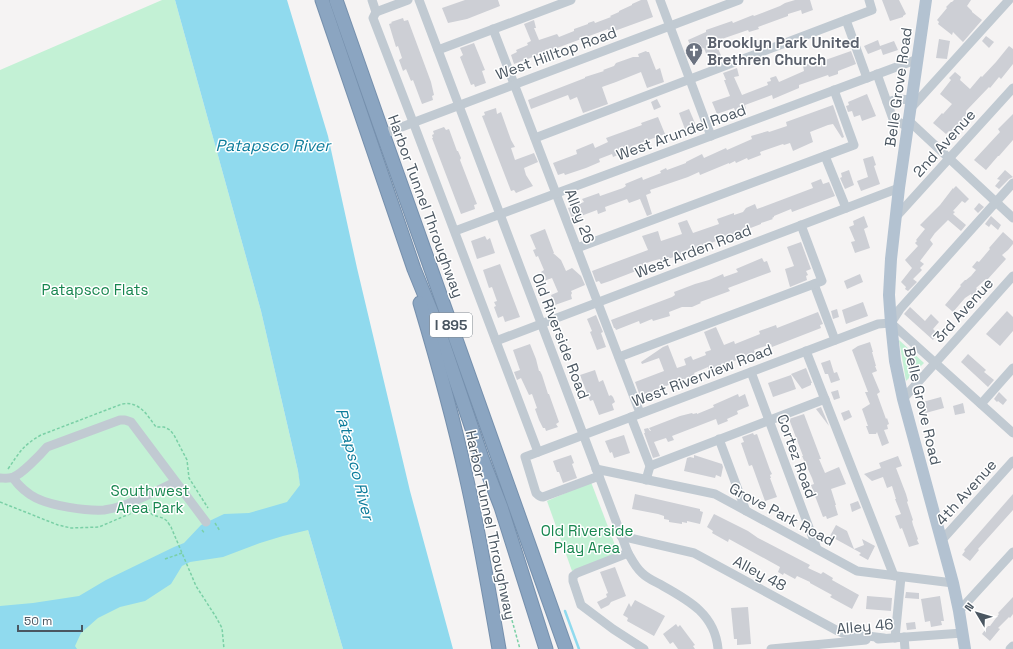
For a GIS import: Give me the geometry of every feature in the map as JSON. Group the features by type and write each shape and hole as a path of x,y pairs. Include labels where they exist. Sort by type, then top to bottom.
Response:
{"highway":[{"name":"Harbor Tunnel Throughway","path":"322,0 414,269 438,328 482,458 501,507 546,649"},
{"name":"Harbor Tunnel Throughway","path":"336,0 566,649"},
{"name":"Harbor Tunnel Throughway","path":"414,269 419,300 443,381 466,474 488,582 499,649"}],"main road":[{"name":"Belle Grove Road","path":"926,0 890,259 890,323 894,361 902,399 952,583 959,611 965,649"}],"street":[{"path":"372,0 374,15 413,122 538,452"},
{"path":"374,15 408,0"},
{"name":"Old Riverside Road","path":"419,0 628,553 640,572 686,599 698,608 707,619 714,632 718,641 718,649"},
{"path":"438,50 571,0"},
{"path":"660,0 711,136"},
{"name":"West Hilltop Road","path":"383,134 739,0"},
{"path":"535,138 872,10 869,0"},
{"path":"877,74 893,119 910,114 1009,0 1013,4"},
{"path":"846,20 867,78"},
{"name":"Alley 26","path":"494,29 640,413"},
{"name":"West Arundel Road","path":"455,231 918,59"},
{"name":"2nd Avenue","path":"895,218 1013,88"},
{"path":"577,248 854,145 834,90"},
{"path":"887,102 898,99 950,158 1013,218"},
{"path":"825,156 846,208"},
{"path":"1013,183 900,309 890,323 1013,433"},
{"name":"West Arden Road","path":"496,341 899,188"},
{"path":"619,357 822,281 801,225"},
{"name":"3rd Avenue","path":"902,399 1013,276"},
{"path":"814,284 835,340"},
{"name":"West Riverview Road","path":"597,473 541,497 536,493 525,457 878,324 890,323"},
{"path":"806,351 898,576 900,637 905,649"},
{"path":"981,404 1013,368"},
{"name":"Cortez Road","path":"751,372 817,549"},
{"path":"650,466 825,399"},
{"path":"631,417 650,466 646,480"},
{"path":"1,478 13,478 20,474 47,448 120,420 125,420 131,422 206,522"},
{"path":"719,439 746,511"},
{"name":"4th Avenue","path":"940,541 1013,461"},
{"name":"Grove Park Road","path":"597,473 646,480 715,494 857,571 952,583"},
{"path":"13,478 26,492 36,498 50,503 68,507 105,510 125,505 175,482"},
{"name":"Alley 48","path":"621,536 694,553 836,630 844,633 884,638"},
{"path":"959,611 1013,552"},
{"path":"628,553 577,573 573,576 573,581 580,605 644,649"},
{"name":"Alley 46","path":"770,649 884,638 963,633"},
{"path":"1010,649 1013,646"}],"path":[{"path":"1,478 23,448 31,440 63,426 128,403 136,405 143,410 156,427 164,427 170,430 174,435 187,460 189,478 208,508"},
{"path":"178,542 196,586 222,628 224,649"},
{"path":"165,559 182,553"},
{"path":"488,582 500,583 513,620 520,649"}],"green space":[{"name":"Southwest Area Park","path":"162,0 175,0 261,311 298,471 308,530 343,649 0,649 0,70"},
{"path":"899,340 924,363 906,381"},
{"name":"Old Riverside Play Area","path":"591,482 618,553 572,571 547,501"}],"water":[{"name":"Patapsco River","path":"175,0 287,0 328,136 357,268 410,491 453,649 343,649 308,530 260,543 223,557 190,562 182,566 171,584 145,601 120,607 98,618 81,633 75,646 77,649 0,649 0,606 79,596 106,580 184,543 201,525 224,514 249,513 287,502 300,485 261,311"}],"building":[{"path":"465,0 498,0 500,6 467,19 448,23 442,8"},
{"path":"641,0 647,0 653,17 609,33 608,29 514,64 511,55 517,52 516,50 528,45 527,43 531,41 524,24 534,20 536,28 534,28 539,40 557,34 559,37 588,23 594,21 595,23 611,17 610,16"},
{"path":"795,0 810,0 813,10 802,14 801,10 788,14 788,16 758,27 759,29 749,32 748,30 716,41 723,60 710,64 704,48 694,52 693,49 692,50 688,40 706,32 706,30 732,21 733,23 753,15 754,16"},
{"path":"882,0 899,0 906,14 903,17 890,21"},
{"path":"954,0 971,0 967,6 982,20 963,42 953,32 952,35 938,24 939,22 937,20 947,8 946,7"},
{"path":"403,18 404,21 408,20 431,82 434,95 432,96 433,100 422,104 413,80 411,81 406,69 403,71 399,60 402,58 398,46 396,47 389,24"},
{"path":"986,36 994,42 989,48 982,41"},
{"path":"758,39 760,46 751,49 749,43"},
{"path":"939,39 950,41 947,59 936,58"},
{"path":"878,40 880,46 894,41 898,50 883,55 881,49 868,54 864,46"},
{"path":"474,43 485,70 482,71 486,83 475,87 474,84 471,85 460,57 463,55 460,48"},
{"path":"1009,46 1013,49 1013,64 1001,79 999,77 990,88 989,87 966,111 968,115 952,133 949,131 946,134 933,123 952,104 940,94 951,80 949,78 955,72 961,77 960,80 970,89"},
{"path":"646,51 649,52 656,70 660,68 664,82 647,88 641,72 602,87 608,104 583,113 577,97 570,100 568,95 531,109 528,100 604,71 603,70 614,66 616,63 633,57 639,57 638,54"},
{"path":"851,51 856,64 838,71 838,74 829,77 828,75 799,85 799,88 773,99 772,95 745,105 746,109 736,113 734,108 717,114 712,102 730,96 723,73 737,68 739,76 734,77 742,95 768,85 767,82 771,81 770,78 776,76 779,82 804,71 803,66 813,62 814,64"},
{"path":"867,94 876,116 862,121 860,115 854,117 852,111 848,112 846,106 849,105 848,102"},
{"path":"657,99 661,107 654,110 651,102"},
{"path":"833,105 844,137 842,138 833,124 828,125 810,132 813,142 793,151 790,143 783,144 760,152 761,155 748,160 747,158 736,163 735,161 700,175 699,172 650,190 651,193 646,195 652,214 647,216 640,199 629,203 627,199 605,207 606,211 598,214 597,210 581,216 582,218 579,219 580,222 574,224 568,208 584,202 582,199 599,193 600,196 623,188 626,186 625,184 642,177 643,180 661,173 660,171 666,168 667,170 686,163 702,154 704,158 726,148 727,150 752,139 751,136 787,126 786,122"},
{"path":"496,108 497,114 501,112 515,147 511,148 515,160 534,153 538,162 524,168 526,175 533,186 516,193 514,190 511,191 482,116 485,115 484,112"},
{"path":"689,109 697,128 686,132 679,113"},
{"path":"1013,114 1013,140 986,170 974,160 1000,132 998,129"},
{"path":"658,117 665,134 632,146 633,149 613,157 612,154 599,159 600,162 586,168 565,175 564,173 558,175 553,163 577,154 576,150 593,143 595,148 608,142 606,138 642,125 641,123"},
{"path":"444,127 446,130 449,129 477,204 474,205 475,209 461,214 432,138 432,135 434,134 433,131"},
{"path":"873,156 876,165 874,166 880,184 861,191 857,181 868,177 863,159"},
{"path":"849,170 854,185 845,189 840,178 842,177 841,173"},
{"path":"1005,170 1013,177 999,189 995,186 1000,180 997,179"},
{"path":"821,179 823,184 829,182 835,196 792,212 791,209 774,216 772,218 773,219 761,224 674,257 643,264 644,268 610,281 601,284 599,281 596,282 592,271 648,250 642,236 658,231 661,241 682,234 678,223 687,220 693,233 719,224 717,219 734,213 734,215 743,212 746,208 755,204 757,209 813,188 811,183"},
{"path":"956,186 969,199 965,203 962,201 953,211 955,212 953,214 966,225 961,231 948,220 935,233 930,240 933,244 920,261 924,264 920,268 922,270 913,279 917,282 908,291 901,282 912,268 905,260 918,246 915,243 917,241 916,240 925,229 920,225"},
{"path":"979,203 984,207 978,213 974,209"},
{"path":"864,216 868,227 864,229 870,248 855,253 851,242 855,241 849,227 854,225 853,221"},
{"path":"991,216 1001,225 998,230 991,224 989,227 985,224"},
{"path":"545,229 553,253 561,260 566,271 572,268 581,276 585,285 571,291 572,299 555,305 551,295 558,292 552,278 544,281 541,272 544,270 538,256 536,257 533,250 536,249 530,235"},
{"path":"1003,232 1013,241 1013,244 1002,255 1006,259 987,280 986,279 976,288 978,290 972,296 971,294 965,298 953,312 945,305 961,286 960,285 976,270 972,267 977,261 979,262"},
{"path":"485,236 487,240 490,238 495,253 477,259 471,241"},
{"path":"801,242 811,269 806,271 808,275 806,276 807,280 790,287 785,269 794,266 787,247"},
{"path":"762,258 764,262 767,261 771,272 728,288 730,291 700,302 701,303 692,307 682,307 669,312 670,316 653,321 652,319 640,324 639,321 616,330 614,328 611,320 672,297 675,295 674,292 695,284 723,274 724,277 738,272 736,269"},
{"path":"500,264 520,317 505,322 503,316 498,318 494,307 496,306 494,302 497,301 492,287 489,288 483,270"},
{"path":"860,274 863,282 847,289 844,281"},
{"path":"863,302 868,316 846,324 842,310"},
{"path":"910,307 925,321 931,314 939,322 933,329 938,334 933,340 904,314"},
{"path":"837,309 839,317 833,319 831,311"},
{"path":"1007,311 1013,317 1013,331 1000,346 986,334"},
{"path":"818,312 823,324 820,325 821,328 772,347 771,344 754,350 755,353 713,369 709,370 708,367 694,373 695,375 640,396 635,382 664,371 659,358 642,364 641,362 663,347 668,345 677,368 686,365 684,359 691,356 693,360 706,355 705,352 711,350 704,332 716,327 724,345 734,341 735,344 760,334 759,331 776,325 777,328"},
{"path":"596,315 603,332 601,333 606,347 597,350 587,319"},
{"path":"870,342 877,371 872,373 880,392 877,394 889,424 887,425 888,429 884,430 889,443 882,446 877,432 876,434 869,434 866,426 868,426 862,409 870,404 865,392 868,392 852,350 858,346"},
{"path":"530,344 559,422 556,424 558,427 546,431 539,420 532,394 529,395 521,378 517,380 514,372 520,370 513,350"},
{"path":"968,354 986,370 984,372 994,380 988,387 961,362"},
{"path":"830,360 834,373 837,372 840,380 831,383 828,374 825,374 821,363"},
{"path":"806,368 812,383 811,385 802,389 791,374"},
{"path":"595,370 599,382 603,380 609,396 611,395 613,397 615,402 612,404 614,410 599,415 593,400 590,401 580,375"},
{"path":"791,375 796,389 773,397 768,383"},
{"path":"838,390 840,398 834,400 831,392"},
{"path":"999,392 1007,400 1003,405 994,399"},
{"path":"738,394 739,397 745,394 749,406 737,411 738,414 727,419 728,421 718,425 716,419 672,436 674,440 668,442 666,438 654,442 660,456 653,458 644,429 648,428 651,431 649,428 680,416 692,413 697,414"},
{"path":"941,397 944,408 922,414 919,403"},
{"path":"963,403 965,413 955,415 953,406"},
{"path":"821,407 829,426 816,409"},
{"path":"849,410 852,417 844,421 841,413"},
{"path":"804,414 825,473 839,467 846,484 831,489 838,515 827,519 826,516 823,517 815,496 811,485 814,484 812,478 802,456 789,419"},
{"path":"753,433 754,435 757,434 772,474 770,475 770,478 777,497 765,501 752,465 749,466 741,443 744,442 742,437"},
{"path":"624,435 630,453 614,458 605,441"},
{"path":"571,455 574,463 572,464 577,478 563,483 553,461"},
{"path":"694,455 722,464 723,467 721,477 716,475 715,478 684,471 687,458 694,458"},
{"path":"898,456 902,466 896,468 906,494 919,544 909,547 902,528 900,529 895,516 901,514 892,486 887,488 883,477 872,481 864,474 881,468 879,463"},
{"path":"635,494 700,509 700,511 703,512 700,524 687,521 687,523 682,522 682,524 669,522 669,520 664,519 664,516 632,509"},
{"path":"1013,494 1013,510 978,549 979,550 970,561 962,555 965,551 964,550"},
{"path":"858,501 861,508 852,512 850,504"},
{"path":"714,514 810,565 808,568 821,574 823,572 833,578 832,580 859,595 852,609 830,597 832,595 810,582 797,576 795,579 784,573 783,575 778,572 780,567 729,539 728,542 712,533 713,531 707,527"},
{"path":"836,525 847,531 854,549 864,545 862,539 875,546 868,560 859,555 861,553 830,536"},
{"path":"615,567 626,596 611,602 609,605 601,609 597,602 607,597 606,594 608,593 600,572"},
{"path":"906,592 919,593 919,599 905,598"},
{"path":"867,596 892,598 891,611 866,609"},
{"path":"940,596 944,621 941,621 942,625 931,627 930,621 925,622 921,599"},
{"path":"1013,597 1013,614 998,628 1000,629 990,641 982,634 988,626 990,626 999,614 998,613"},
{"path":"635,600 665,616 654,636 627,621 628,618 623,615 629,603 631,607"},
{"path":"748,607 751,644 737,645 737,639 734,639 731,608"},
{"path":"915,622 916,629 907,630 906,623"},
{"path":"676,624 678,627 680,625 695,645 693,646 695,649 678,649 673,642 670,644 663,634"}],"waterway":[{"path":"565,611 579,649"}],"place":[{"name":"Brooklyn Park United Brethren Church","path":"694,66"}],"park label":[{"name":"Patapsco Flats","path":"95,289"}]}
